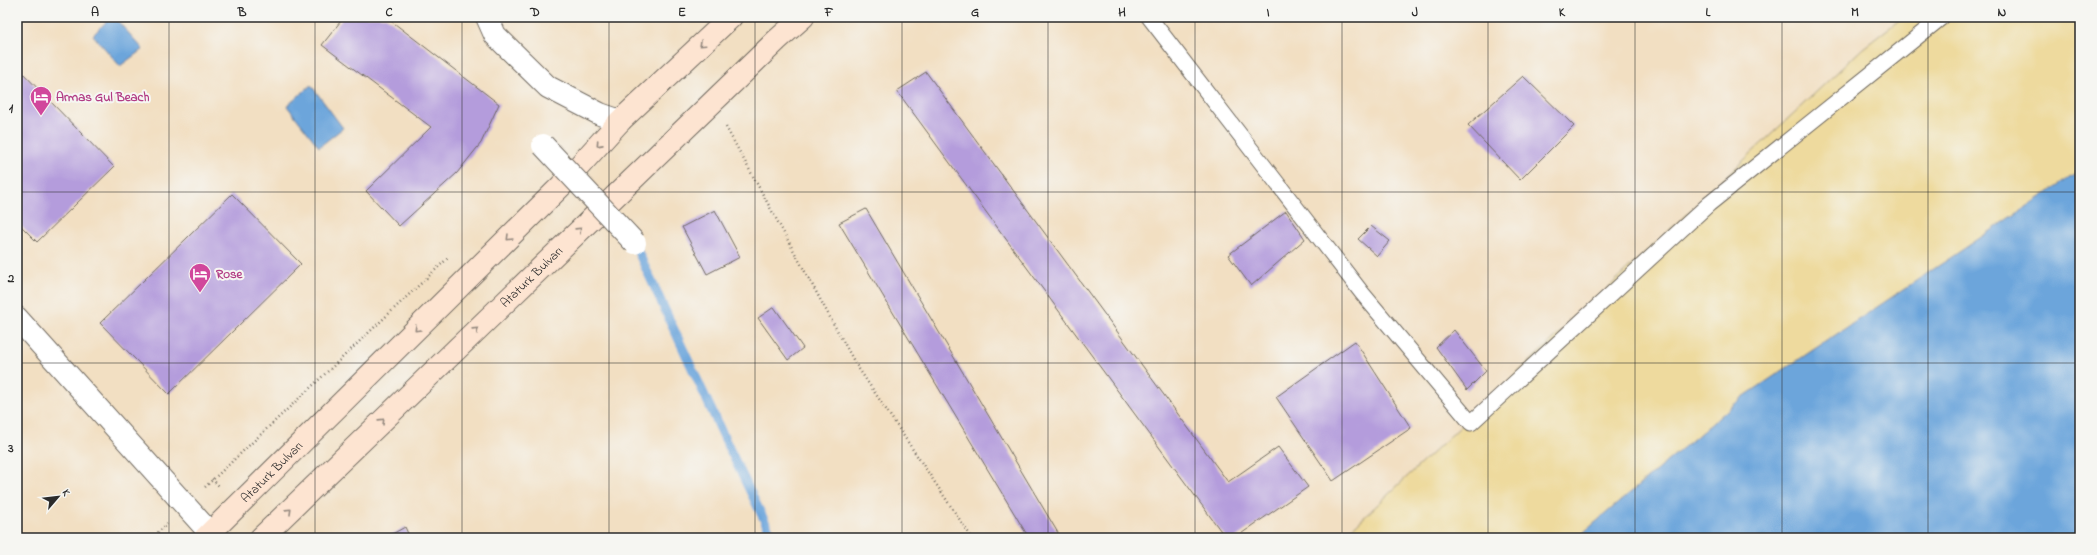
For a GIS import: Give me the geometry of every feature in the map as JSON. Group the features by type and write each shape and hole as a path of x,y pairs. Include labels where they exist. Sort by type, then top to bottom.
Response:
{"main road":[{"name":"Ataturk Bulvarı","path":"207,536 561,186 620,121 731,17"},
{"name":"Ataturk Bulvarı","path":"271,534 712,102 803,17"}],"street":[{"path":"486,17 495,36 548,86 600,114 620,121"},
{"path":"543,144 635,243"},
{"path":"17,318 185,506 207,536"}],"lane":[{"path":"1149,17 1362,293 1471,423 1709,204 1942,17"}],"path":[{"path":"712,102 855,363 972,538"},
{"path":"152,538 450,255"}],"sand":[{"path":"1903,17 2080,17 2080,171 1743,397 1577,538 1342,538 1862,49"}],"water":[{"path":"111,17 114,17 143,49 120,66 93,35"},
{"path":"311,85 343,128 319,147 287,106"},
{"path":"2080,171 2080,538 1577,538 1743,397"}],"building":[{"path":"344,17 386,17 499,104 481,143 457,173 399,226 366,191 431,127 322,45"},
{"name":"Armas Gul Beach","path":"17,67 114,167 37,242 17,222"},
{"path":"926,72 1228,482 1278,447 1308,487 1235,538 1226,538 897,91"},
{"path":"1523,76 1574,126 1520,180 1468,125"},
{"name":"Rose","path":"232,194 301,264 169,394 100,323"},
{"path":"866,209 1061,538 1029,538 839,223"},
{"path":"715,210 740,257 707,274 682,227"},
{"path":"1286,211 1305,239 1251,286 1228,255"},
{"path":"1371,226 1390,241 1377,256 1358,239"},
{"path":"774,307 803,348 788,360 758,318"},
{"path":"1454,330 1486,371 1467,390 1436,347"},
{"path":"1355,341 1411,428 1333,481 1276,397"},
{"path":"405,527 410,538 385,538"}],"waterway":[{"path":"634,243 730,450 773,538"}],"place":[{"name":"Armas Gul Beach","path":"41,116"},
{"name":"Rose","path":"200,294"}]}
